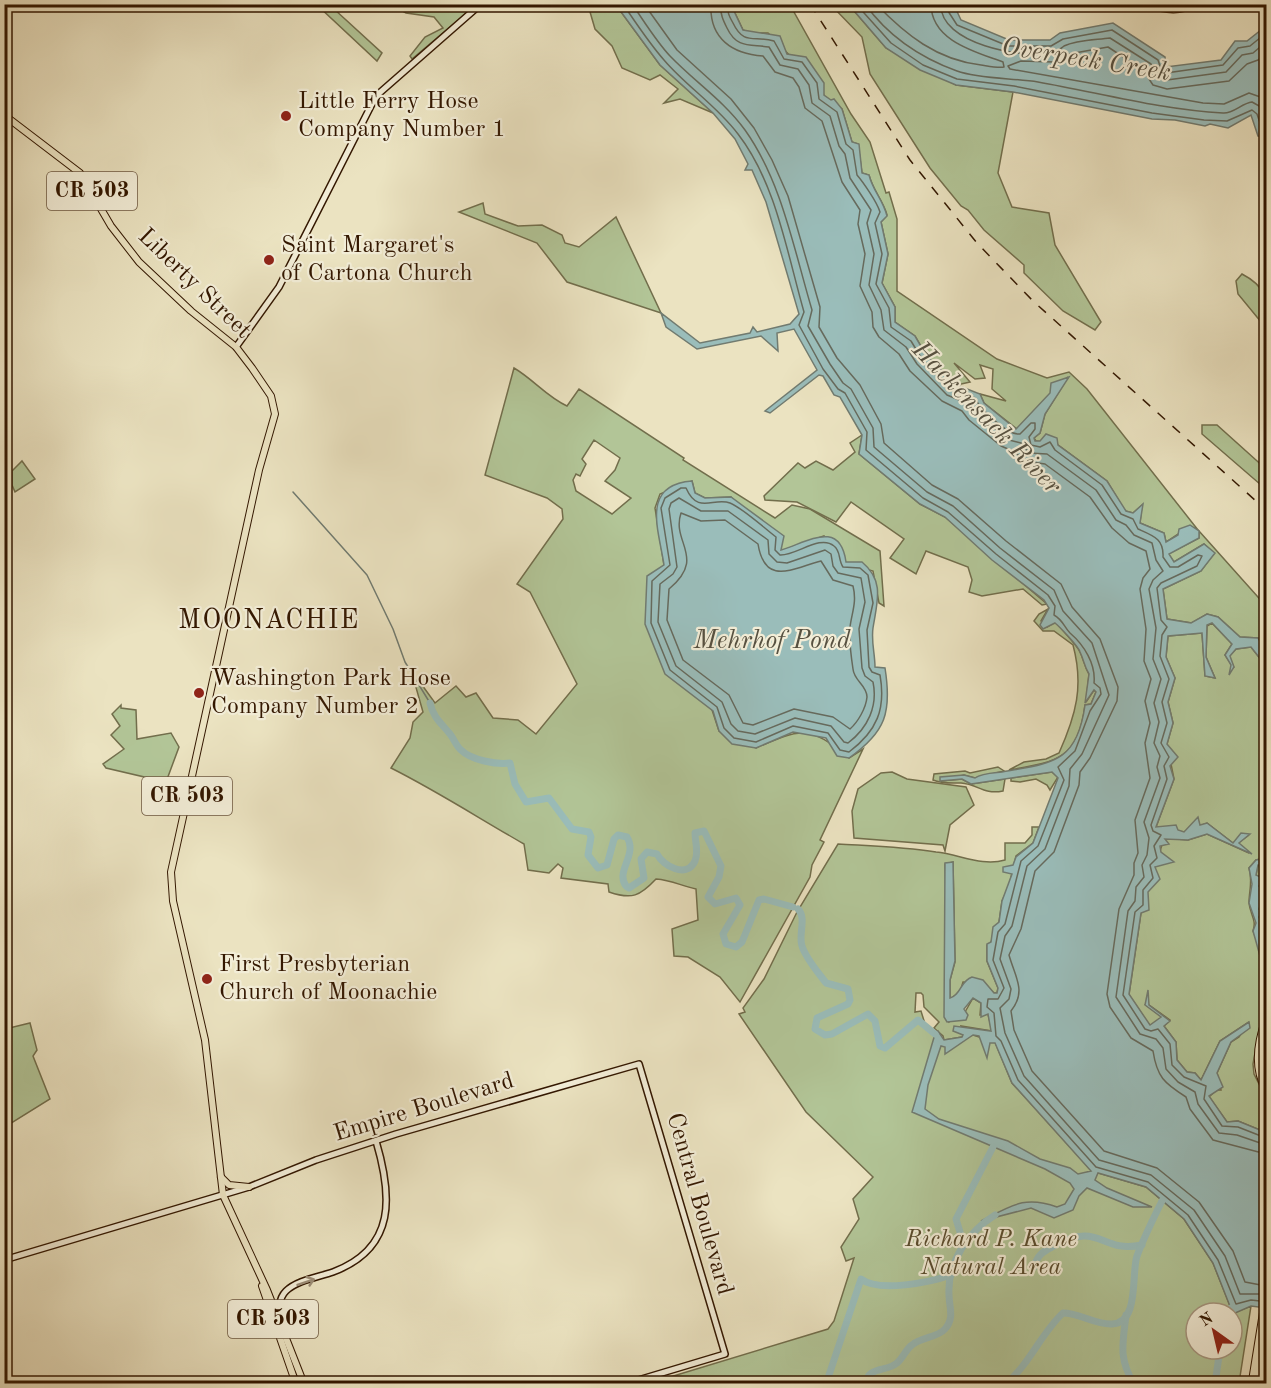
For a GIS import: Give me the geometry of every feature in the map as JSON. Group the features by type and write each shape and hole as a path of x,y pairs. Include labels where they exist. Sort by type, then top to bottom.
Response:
{"highway":[{"path":"1266,1021 1259,1048 1260,1069 1266,1089"},
{"path":"1260,1069 1266,1046"},
{"path":"1252,1383 1266,1297"},
{"path":"1258,1383 1266,1328"}],"main road":[{"name":"Liberty Street","path":"4,115 80,173 111,226 139,262 191,311 236,347 273,402 274,420 266,445 171,865 173,901 205,1040 220,1176"},
{"path":"220,1176 229,1185 249,1187"},
{"name":"CR 503","path":"220,1176 223,1195 304,1383"},
{"name":"CR 503","path":"250,1255 296,1383"}],"street":[{"path":"236,347 279,286 376,96 481,4"},
{"path":"1148,4 1161,9 1176,10 1197,4"},
{"name":"Empire Boulevard","path":"4,1260 249,1187 316,1160 376,1141 639,1064"},
{"name":"Central Boulevard","path":"625,1383 725,1354 639,1064"},
{"path":"281,1326 279,1303 286,1291 349,1265 369,1248 379,1233 387,1209 388,1189 376,1141"}],"green space":[{"path":"317,5 337,5 334,9 382,53 377,61"},
{"path":"392,5 476,5 412,59 410,56 425,37 443,28 434,17 406,13"},
{"path":"588,5 616,5 660,65 713,113 680,99 664,103 678,89 660,75 650,80 622,68 612,46 595,29"},
{"path":"734,5 790,5 851,114 870,142 897,219 897,291 997,359 1047,378 1069,372 1087,389 1198,530 1190,526 1166,542 1164,533 1140,523 1142,505 1133,513 1125,511 1107,481 1058,445 1036,441 1034,438 1040,433 1045,414 1068,377 1017,429 984,403 980,394 1006,401 992,389 993,369 980,365 985,378 975,379 954,363 970,382 957,385 926,355 915,336 895,322 895,307 882,283 888,254 881,222 887,215 869,175 862,173 858,144 852,142 842,109 824,96 822,89 768,33 751,33 743,30 734,11"},
{"path":"831,5 849,5 886,48 956,85 1013,92 998,173 1012,207 1049,213 1055,245 1101,322 1095,330 1063,311 1024,273 1024,265 984,230 930,168 870,74 862,37"},
{"path":"483,203 485,214 518,226 542,225 562,235 565,243 579,247 616,217 661,313 567,282 537,243 459,212"},
{"path":"1242,274 1262,290 1266,303 1266,328 1238,294 1236,281"},
{"path":"514,368 567,406 579,389 684,458 683,460 775,518 792,505 810,509 880,551 884,606 879,603 873,571 846,563 824,536 781,551 731,497 705,498 695,493 692,481 660,494 655,508 664,565 719,731 756,748 784,736 805,733 824,740 849,758 863,749 820,840 824,842 812,865 810,877 740,1002 720,977 688,957 674,956 672,929 698,920 696,889 656,879 640,893 624,896 609,892 608,884 561,878 563,868 558,864 549,873 528,870 524,844 391,768 410,738 413,722 423,712 415,684 422,685 435,703 456,686 466,697 476,693 493,718 518,720 536,734 577,684 530,592 517,584 563,519 562,509 547,498 485,475","holes":["594,440 620,458 615,470 605,481 631,498 612,514 576,491 573,480 576,474 580,476 586,464 582,459"]},
{"path":"1202,425 1217,425 1266,469 1266,483 1261,485 1202,434"},
{"path":"862,435 859,454 920,504 945,517 1047,604 1042,605 1023,589 982,596 969,592 972,580 968,567 926,551 916,574 890,558 904,539 851,502 836,522 797,502 765,500 764,496 798,463 805,468 816,461 833,470 855,452 850,443"},
{"path":"22,461 35,479 15,492 12,485 12,471"},
{"path":"1199,531 1266,606 1266,650 1258,638 1240,637 1218,617 1207,614 1192,623 1167,619 1163,589 1201,571 1214,553 1204,544 1174,562 1168,554 1199,538"},
{"path":"1048,609 1041,621 1047,627 1055,622 1076,646 1089,674 1086,702 1094,690 1096,692 1091,704 1085,705 1082,723 1070,748 1052,760 1009,770 1024,762 1046,759 1059,753 1074,713 1078,674 1073,645 1054,631 1043,631 1034,621 1039,614"},
{"path":"1212,623 1232,644 1225,655 1234,668 1229,656 1236,649 1251,647 1266,666 1266,673 1260,680 1266,686 1266,858 1256,860 1249,868 1251,882 1249,903 1254,920 1253,931 1262,953 1266,956 1266,1008 1260,1025 1253,1064 1254,1074 1266,1098 1266,1136 1265,1132 1238,1121 1227,1122 1209,1097 1216,1090 1221,1090 1217,1073 1231,1042 1239,1037 1249,1022 1220,1041 1201,1080 1195,1073 1187,1072 1177,1060 1176,1042 1164,1026 1170,1020 1146,1005 1162,1017 1150,1026 1129,995 1141,913 1164,838 1188,840 1207,834 1249,853 1238,843 1249,835 1233,843 1207,823 1184,832 1156,827 1174,779 1167,744 1173,723 1168,702 1175,678 1166,657 1168,636 1202,633 1205,676 1215,678 1206,657 1207,626"},
{"path":"121,705 121,708 136,710 137,739 171,733 179,747 166,782 106,768 103,764 124,749 111,735 120,726 112,714"},
{"path":"998,767 1004,771 975,778 964,775 941,781 962,779 971,784 1005,779 1003,791 990,792 967,784 943,783 933,780 934,774 965,771 970,773"},
{"path":"892,772 907,779 966,787 974,805 950,825 945,851 943,845 854,838 852,811 858,789 881,773"},
{"path":"1052,772 1058,777 1050,790 1047,785 1036,779 1011,781 1011,778"},
{"name":"Richard P. Kane Natural Area","path":"1032,827 1039,827 1033,843 1016,856 1009,886 1002,901 999,922 991,942 987,945 987,961 998,988 997,993 983,983 963,982 960,992 950,999 950,980 955,962 953,862 945,864 949,1022 965,1012 973,998 981,1003 980,1015 988,1014 992,1031 961,1026 964,1035 962,1037 944,1040 934,1028 939,1022 924,1007 921,993 916,993 915,1012 921,1011 925,1024 941,1046 973,1035 995,1042 1012,1083 1092,1171 1146,1187 1184,1219 1213,1263 1228,1301 1184,1301 1184,1361 1242,1361 1239,1383 647,1384 828,1329 834,1321 854,1258 846,1261 841,1247 859,1219 853,1199 873,1177 806,1112 739,1014 745,1012 743,1008 764,979 797,912 838,844 912,849 996,862 1005,860 1005,843 1025,843 1032,835"},
{"path":"1258,864 1266,865 1266,892 1259,886 1262,879 1256,876"},
{"path":"30,1023 37,1050 33,1056 50,1099 5,1127 5,1029"},
{"name":"Richard P. Kane Natural Area","path":"1251,1306 1244,1351 1244,1309"}],"water":[{"name":"Hackensack River","path":"616,5 734,5 734,11 743,30 780,36 787,54 806,57 824,83 824,95 831,100 834,99 842,109 852,142 859,144 862,173 869,175 885,210 887,216 881,222 888,254 882,283 895,307 895,322 915,336 926,355 957,385 980,394 984,403 1016,429 1050,393 1051,383 1069,377 1045,414 1040,433 1034,438 1035,441 1040,441 1046,434 1057,438 1058,445 1107,481 1126,511 1133,513 1143,504 1140,523 1164,533 1166,542 1178,535 1179,529 1190,525 1199,531 1199,538 1169,554 1174,562 1204,544 1215,553 1201,571 1163,589 1167,619 1191,623 1207,614 1218,617 1240,637 1258,638 1266,650 1266,666 1251,647 1236,649 1230,656 1234,667 1229,675 1231,665 1225,655 1232,644 1212,623 1207,625 1206,657 1215,678 1205,676 1202,633 1168,636 1166,657 1175,678 1168,702 1173,723 1167,744 1178,757 1170,766 1174,779 1156,827 1176,825 1178,830 1184,832 1198,817 1200,825 1207,823 1233,843 1241,833 1250,834 1239,843 1252,854 1207,834 1188,840 1165,839 1169,844 1160,846 1161,852 1174,862 1155,867 1160,879 1148,892 1149,910 1141,913 1129,994 1150,1025 1161,1017 1145,1005 1148,990 1149,1005 1170,1021 1164,1026 1176,1042 1177,1060 1187,1072 1195,1073 1201,1080 1220,1041 1249,1022 1250,1028 1231,1042 1217,1073 1223,1087 1209,1096 1227,1122 1238,1121 1265,1132 1266,1308 1251,1306 1244,1309 1244,1301 1228,1301 1213,1263 1184,1219 1146,1187 1098,1173 1095,1180 1107,1188 1152,1207 1133,1207 1087,1188 1079,1196 1073,1210 1054,1218 1031,1208 981,1221 1026,1202 1057,1207 1065,1204 1074,1189 1070,1183 1045,1169 912,1112 935,1034 938,1031 944,1040 962,1037 963,1035 953,1031 954,1026 991,1031 988,1014 981,1017 981,1003 973,998 964,1009 968,1015 966,1020 947,1022 944,1017 945,863 953,862 955,961 950,980 950,998 972,977 983,980 994,993 997,993 998,988 987,961 987,944 991,942 993,927 999,922 1002,901 1012,874 1003,872 1003,867 1013,865 1016,857 1033,843 1058,778 1052,772 971,784 962,779 940,781 940,777 964,775 975,778 984,774 1035,766 1059,757 1076,739 1085,705 1091,704 1096,692 1094,690 1085,703 1089,674 1079,649 1055,623 1043,629 1040,625 1049,608 1044,600 992,560 945,517 920,504 859,454 862,435 840,397 834,395 823,376 819,375 770,413 765,411 817,370 794,329 777,333 778,351 761,336 697,349 666,327 661,313 700,343 750,333 753,327 757,332 790,324 799,314 766,202 752,170 745,170 748,164 735,139 713,113 660,65","holes":["973,1035 979,1036 987,1058 990,1043 995,1043 1012,1083 1091,1171 1078,1174 1070,1168 1040,1159 1008,1141 939,1119 925,1109 928,1085 941,1046 945,1047 945,1054"]},
{"name":"Overpeck Creek","path":"849,5 954,5 961,20 1009,40 1050,40 1060,33 1113,23 1165,57 1166,67 1221,60 1235,41 1247,41 1266,26 1266,137 1258,136 1251,115 1228,128 1210,124 1205,126 1175,120 1152,119 1013,92 956,85 920,70 886,48"},
{"name":"Mehrhof Pond","path":"692,481 695,493 705,498 731,497 784,536 781,550 812,539 830,537 837,541 843,549 846,562 862,562 874,577 878,592 873,633 875,667 885,668 888,697 884,720 878,730 849,758 837,756 826,738 793,732 756,748 732,744 719,731 713,711 665,674 645,624 647,576 664,565 657,524 659,500 665,491 676,484"},
{"path":"1266,858 1266,866 1258,865 1256,875 1263,878 1259,886 1266,892 1266,905 1261,903 1259,909 1263,909 1259,917 1261,922 1266,924 1264,935 1266,956 1260,956 1253,931 1256,923 1249,903 1252,884 1249,868 1256,860"}],"waterway":[{"path":"293,492 367,575 393,629 405,662 430,703"},
{"path":"430,703 435,716 465,754 484,761 510,763 515,784 526,802 549,798 572,829 589,832 591,837 588,855 598,868 607,865 614,839 618,835 627,837 630,850 623,880 629,888 644,878 641,859 647,852 657,854 664,863 675,869 687,869 691,866 697,854 695,833 704,831 721,866 719,877 708,897 715,904 736,898 740,905 723,934 726,944 736,947 742,942 759,900 764,899 793,907"},
{"path":"798,909 802,917 801,942 806,956 826,983 848,989 850,1000 848,1004 817,1018 815,1029 825,1035 832,1034 868,1014 875,1021 880,1046 885,1048 918,1020 935,1034"},
{"path":"964,1245 956,1219 993,1147"},
{"path":"1005,1384 1021,1368 1063,1313 1106,1324 1121,1321 1127,1315 1133,1296 1137,1256 1162,1201"},
{"path":"866,1384 870,1374 893,1366 916,1342 945,1329 951,1317 949,1283 956,1259 968,1239 995,1215"},
{"path":"1034,1267 1038,1257 1045,1251 1068,1239 1081,1236 1091,1236 1128,1247 1142,1245"},
{"path":"826,1384 861,1279 869,1283 892,1286 931,1281 951,1275"},
{"path":"1126,1315 1124,1358 1134,1384"},
{"path":"1215,1384 1218,1361"}],"railway":[{"path":"810,4 910,160 977,243 1033,301 1266,510"}],"place":[{"name":"Little Ferry Hose Company Number 1","path":"286,116"},
{"name":"Saint Margaret's of Cartona Church","path":"269,260"},
{"name":"Washington Park Hose Company Number 2","path":"199,693"},
{"name":"First Presbyterian Church of Moonachie","path":"207,979"}],"district":[{"name":"MOONACHIE","path":"269,620"}]}
